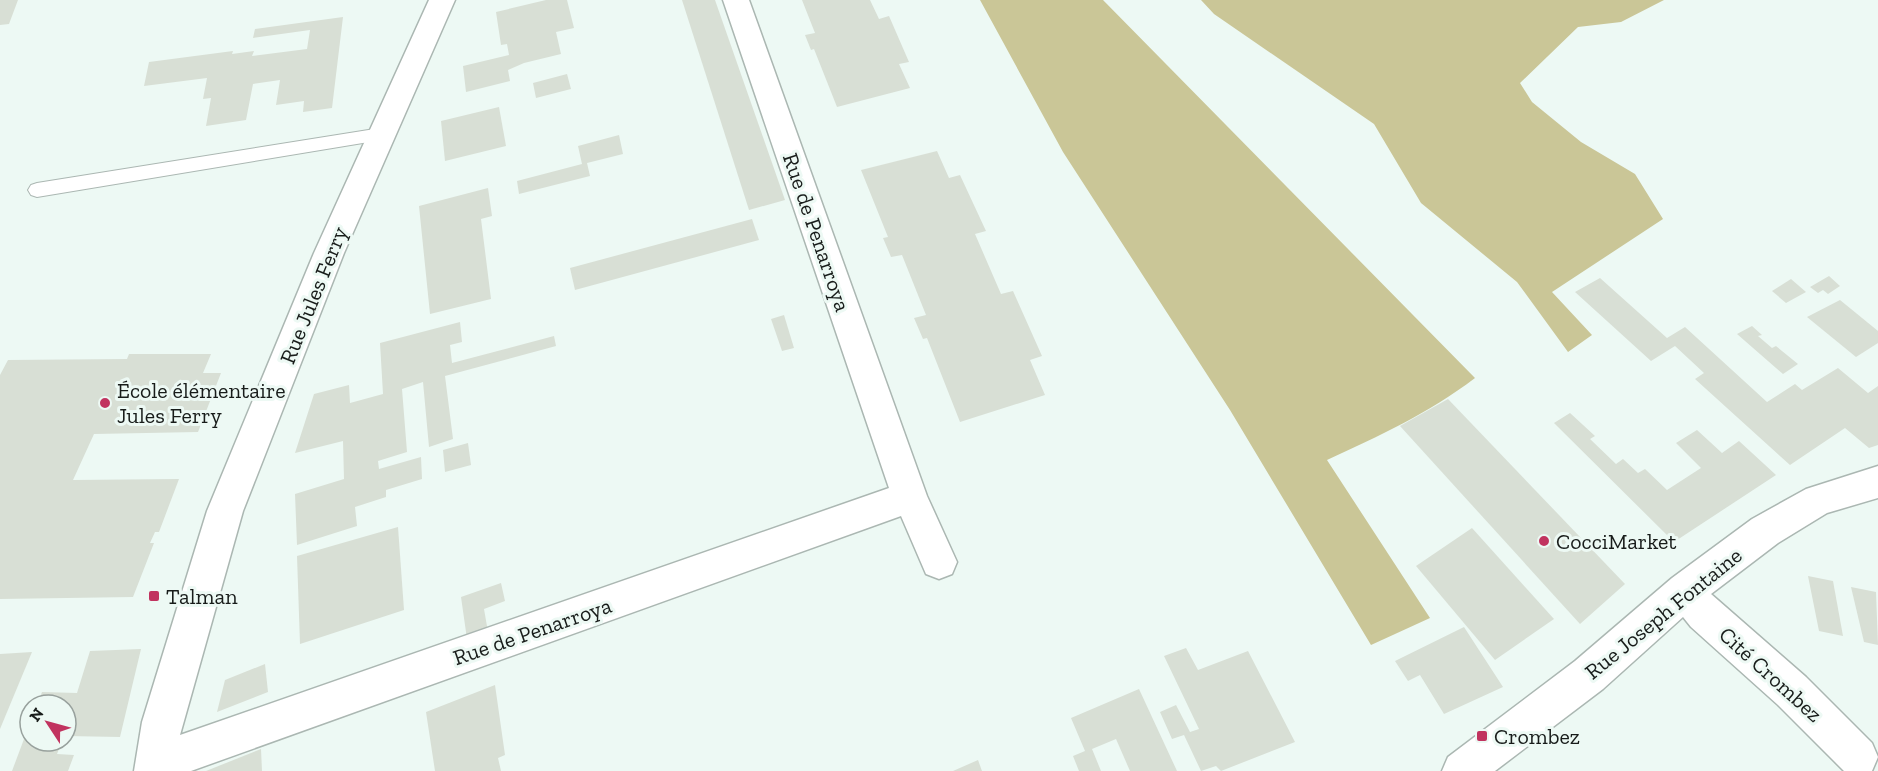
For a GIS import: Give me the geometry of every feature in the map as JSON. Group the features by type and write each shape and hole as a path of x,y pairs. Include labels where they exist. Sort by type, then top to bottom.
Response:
{"street":[{"name":"Rue Jules Ferry","path":"154,768 162,722 225,511 329,253 442,0"},
{"name":"Rue de Penarroya","path":"736,0 910,497 939,562"},
{"name":"Rue Joseph Fontaine","path":"1462,771 1589,675 1685,591 1765,531 1818,501 1878,482"},
{"name":"Rue de Penarroya","path":"154,768 910,497"},
{"name":"Cité Crombez","path":"1685,591 1704,614 1863,756"}],"lane":[{"path":"37,190 381,134"}],"shaded area":[{"path":"980,0 1103,0 1475,378 1422,413 1327,460 1430,618 1371,645 1230,410 1063,152"},
{"path":"1201,0 1664,0 1621,22 1578,27 1520,83 1532,102 1581,142 1635,174 1663,219 1552,292 1592,335 1568,352 1517,282 1421,203 1374,124 1214,14"}],"building":[{"path":"0,0 18,0 9,24 0,25"},
{"path":"546,0 567,0 574,28 556,32 561,54 524,63 508,70 510,81 466,92 463,66 509,55 507,44 501,45 496,12"},
{"path":"682,0 715,0 785,200 749,210"},
{"path":"802,0 870,0 879,19 889,16 909,62 899,64 910,88 837,107 814,49 811,50 805,35 815,33"},
{"path":"343,17 332,108 303,112 304,101 276,105 280,80 253,84 246,120 206,126 211,98 203,99 207,78 144,86 149,62 233,51 232,54 254,51 252,56 307,49 310,30 253,38 255,29"},
{"path":"567,74 571,89 536,98 533,83"},
{"path":"499,107 506,146 445,161 441,121"},
{"path":"619,135 623,154 587,163 590,176 519,194 517,181 582,164 578,146"},
{"path":"937,151 949,178 960,175 986,231 975,234 1001,294 1013,291 1042,356 1030,360 1045,395 960,422 927,338 923,339 914,318 926,315 902,255 891,257 883,238 888,237 861,170"},
{"path":"488,188 492,216 481,219 491,299 430,314 419,206"},
{"path":"752,219 759,240 575,290 570,268"},
{"path":"1829,276 1840,286 1828,294 1823,290 1818,293 1810,287"},
{"path":"1600,278 1667,338 1685,327 1767,402 1795,384 1802,390 1838,368 1868,393 1878,386 1878,445 1869,448 1845,428 1790,465 1695,379 1704,373 1675,346 1651,361 1575,292"},
{"path":"1791,279 1806,292 1786,303 1772,291"},
{"path":"1840,300 1878,331 1878,343 1856,357 1807,317"},
{"path":"784,315 794,348 782,351 771,319"},
{"path":"460,322 462,342 450,345 452,363 554,336 556,346 445,376 453,439 429,447 423,382 402,389 407,452 378,461 379,469 421,457 422,479 386,490 386,497 355,507 357,526 297,545 295,494 344,479 343,441 295,453 314,394 349,385 350,403 383,394 380,343"},
{"path":"1752,326 1762,335 1758,336 1772,348 1776,346 1798,364 1783,374 1737,334"},
{"path":"129,354 211,354 203,373 221,373 198,432 94,434 73,480 179,479 159,532 155,532 150,543 154,543 133,597 0,599 0,375 8,360 127,359"},
{"name":"CocciMarket","path":"1448,399 1625,584 1580,624 1400,426"},
{"path":"1570,413 1595,436 1590,439 1616,464 1623,459 1638,473 1645,469 1667,490 1701,468 1676,443 1697,430 1722,453 1739,441 1776,475 1674,542 1554,423"},
{"path":"468,443 471,465 445,472 443,450"},
{"path":"398,527 404,610 300,644 297,556"},
{"path":"1472,528 1554,619 1495,660 1416,566"},
{"path":"1808,576 1833,581 1843,636 1819,631"},
{"path":"501,583 505,601 484,609 488,632 467,639 461,597"},
{"path":"1851,587 1876,592 1878,645 1864,642"},
{"path":"1464,627 1503,687 1444,714 1420,675 1408,681 1395,661"},
{"path":"1186,648 1198,670 1248,651 1295,742 1221,771 1216,766 1201,771 1184,735 1172,739 1160,712 1176,705 1190,732 1199,729 1164,656"},
{"path":"141,649 120,737 78,736 77,693 90,651"},
{"path":"32,652 0,729 0,654"},
{"path":"265,664 268,692 217,712 225,680"},
{"path":"495,685 505,755 498,758 501,771 435,771 426,712"},
{"path":"1139,689 1177,771 1130,771 1116,739 1092,749 1101,771 1079,771 1073,756 1085,751 1071,718"},
{"path":"261,749 262,771 206,771"},
{"path":"19,753 74,755 68,771 12,771"},
{"path":"978,760 982,771 953,771"}],"place":[{"name":"École élémentaire Jules Ferry","path":"105,403"},
{"name":"CocciMarket","path":"1544,541"},
{"name":"Talman","path":"154,596"},
{"name":"Crombez","path":"1482,736"}]}
